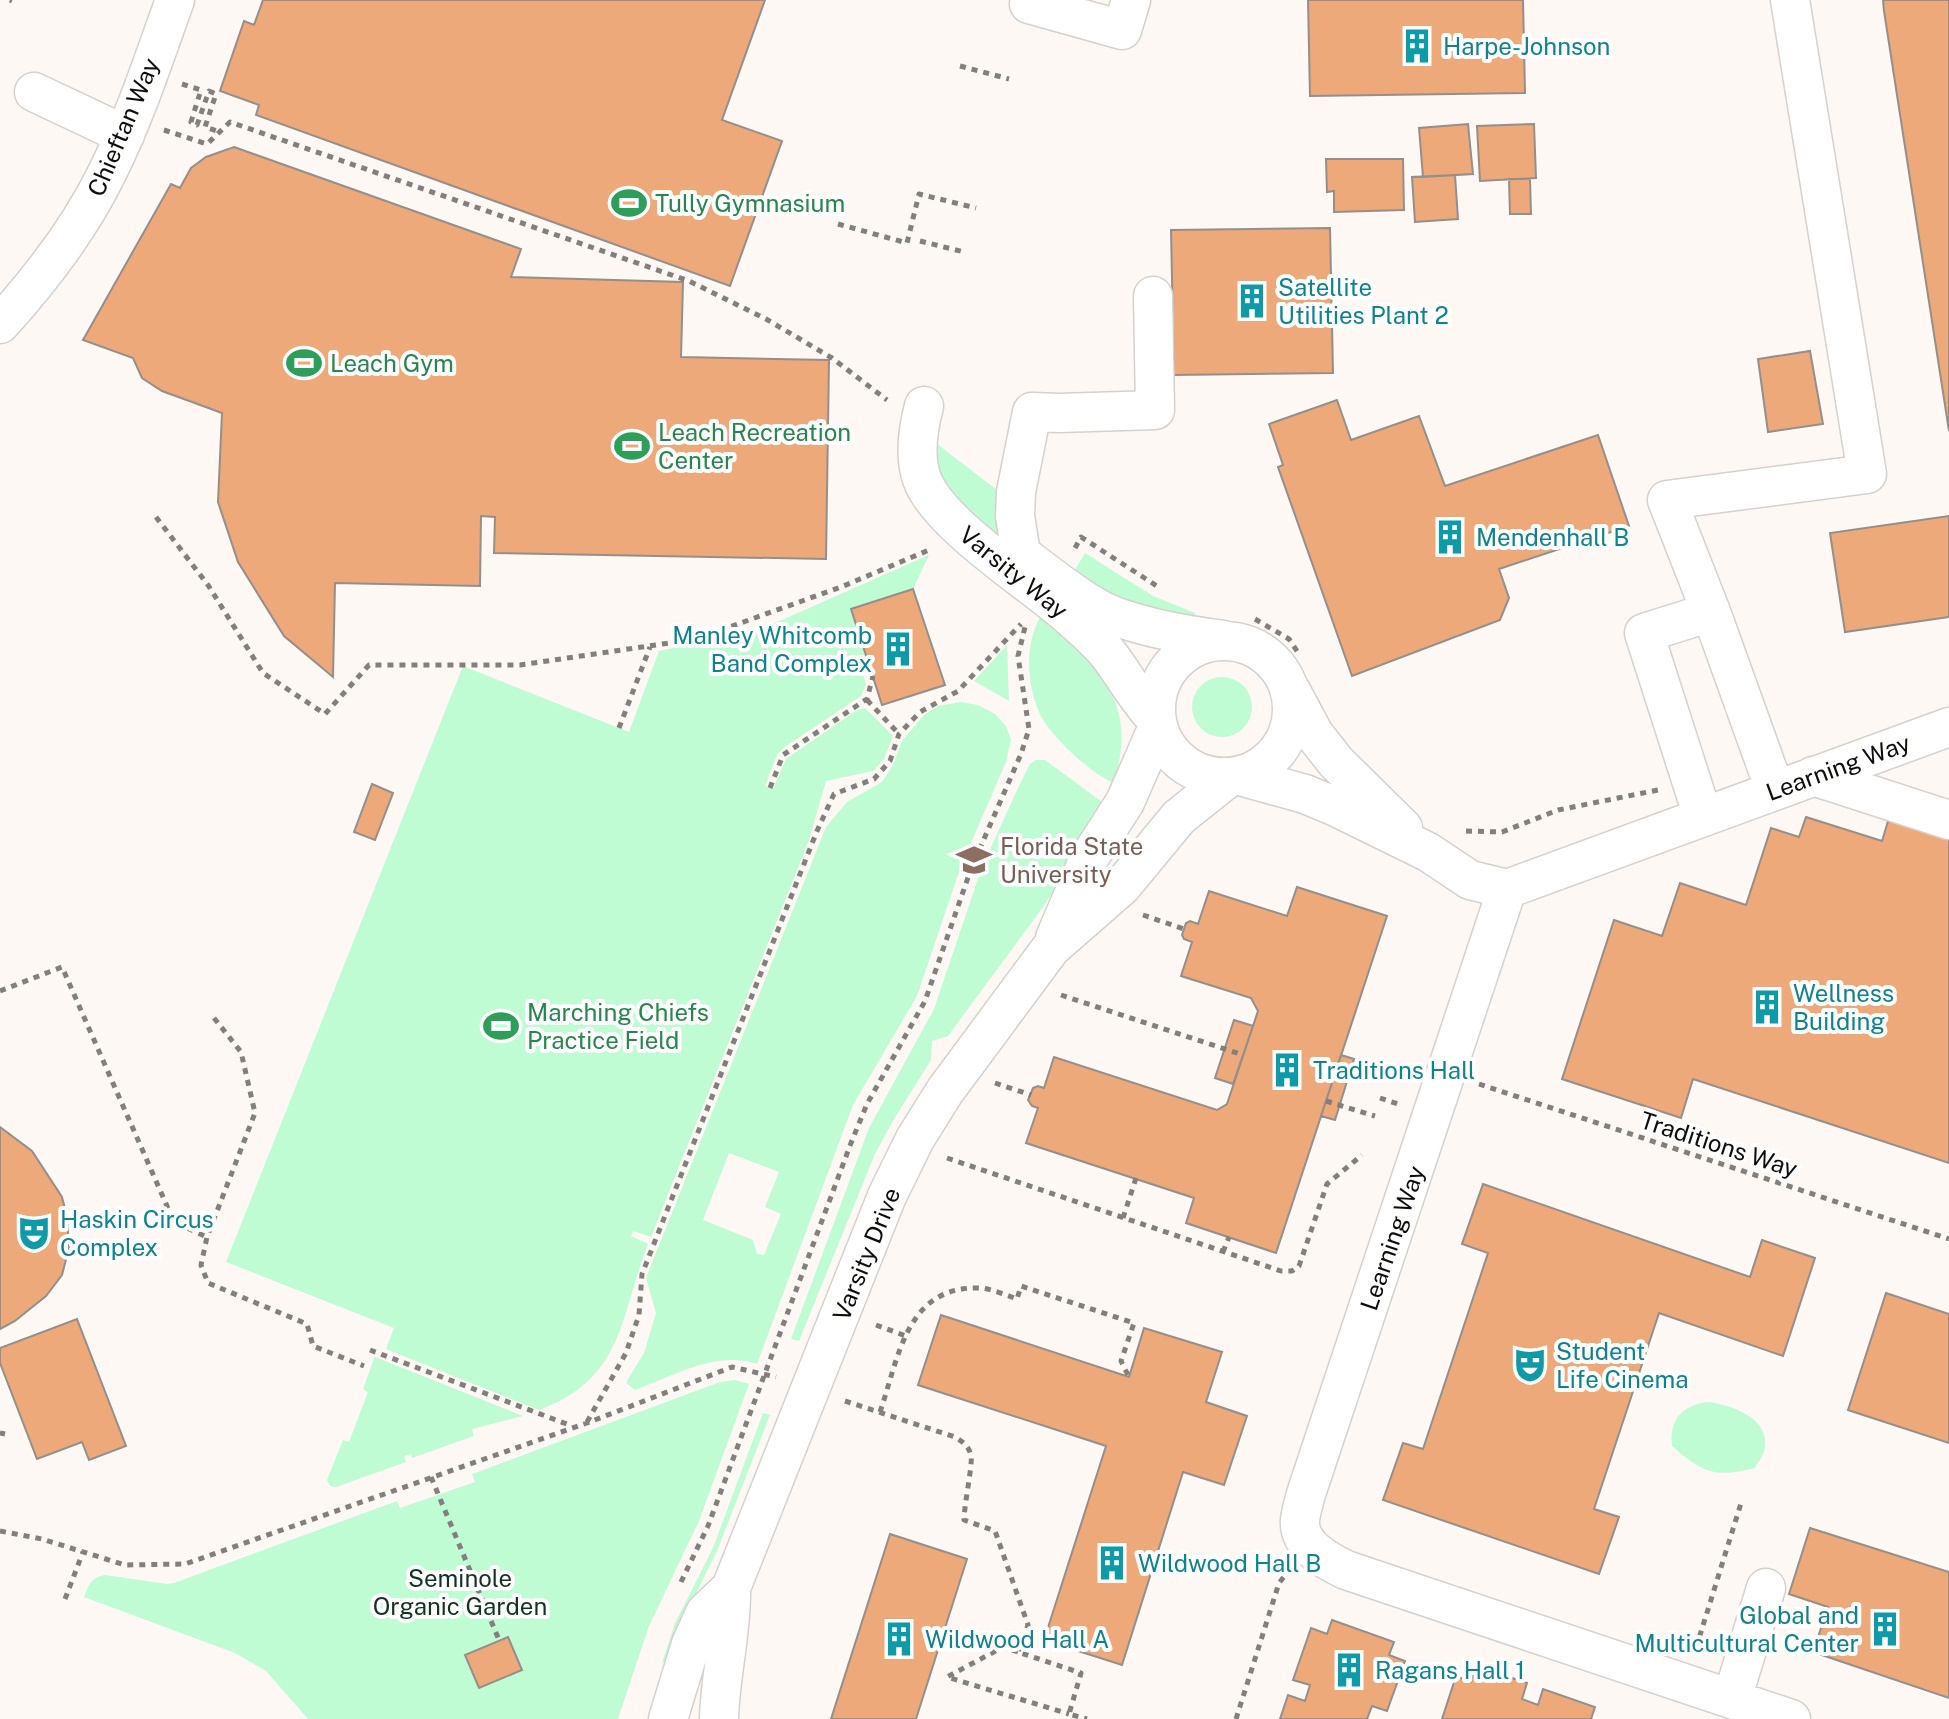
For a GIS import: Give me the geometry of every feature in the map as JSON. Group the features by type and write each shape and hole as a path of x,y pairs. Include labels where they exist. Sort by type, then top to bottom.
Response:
{"street":[{"name":"Chieftan Way","path":"0,324 22,300 87,210 125,135 175,0"},
{"path":"1775,790 1667,500 1867,474 1790,0"},
{"path":"1029,4 1127,15"},
{"path":"34,92 125,135"},
{"name":"Varsity Way","path":"1153,296 1155,410 1032,412 1016,492 1015,516 1021,554 1055,580 1112,615 1177,634 1235,628"},
{"name":"Varsity Way","path":"906,404 922,479 934,500 952,521 1069,615 1107,651 1156,724"},
{"path":"1698,800 1644,633 1711,612"},
{"path":"1297,676 1281,669 1264,653 1247,644 1235,628 1182,655 1165,674 1156,698 1156,724 1181,763 1203,775 1234,777 1305,794 1442,840"},
{"path":"1234,777 1253,772 1274,757 1286,739 1293,716 1297,676"},
{"path":"1297,676 1314,734 1336,762 1442,840 1470,880 1507,889"},
{"name":"Varsity Drive","path":"1051,948 1089,858 1125,802 1156,724"},
{"name":"Learning Way","path":"1308,1545 1299,1523 1306,1494 1507,889 1698,800 1775,790 1949,727"},
{"path":"1813,776 1949,820"},
{"name":"Varsity Drive","path":"668,1719 680,1677 705,1613 731,1588 887,1196 915,1139 953,1079 1051,948 1122,886 1179,817 1234,777"},
{"path":"1308,1545 1325,1560 1346,1570 1791,1719"},
{"name":"Varsity Drive","path":"719,1719 720,1692 732,1623 731,1588"},
{"path":"1732,1699 1766,1588"}],"path":[{"path":"960,66 1009,79"},
{"path":"179,83 201,90 191,122 197,125 209,91 216,94 205,127 220,132"},
{"path":"180,135 207,144 230,122 689,281 766,319 906,404"},
{"path":"838,224 907,243 919,194 976,208"},
{"path":"920,241 964,252"},
{"path":"156,517 208,585 263,673 325,714 369,665 520,665 696,639 841,587 930,549"},
{"path":"1068,559 1081,537 1165,591"},
{"path":"587,1423 626,1353 639,1315 642,1274 834,794 874,779 890,761 899,734 920,712 958,691 1012,631 1027,619 1018,656 1029,729 1021,754 971,869 925,1001 867,1104 708,1526 677,1592"},
{"path":"1235,628 1258,619 1289,639 1297,676"},
{"path":"619,728 650,646"},
{"path":"770,788 783,755 867,699 873,676"},
{"path":"867,699 899,734"},
{"path":"1442,840 1467,831 1502,832 1558,810 1698,800"},
{"path":"1131,911 1184,929"},
{"path":"0,991 62,967 174,1222 207,1237"},
{"path":"1060,995 1243,1055"},
{"path":"214,1018 241,1052 255,1113 207,1237 201,1265 208,1283 307,1324 313,1346 364,1366"},
{"path":"994,1083 1031,1095"},
{"name":"Traditions Way","path":"1477,1084 1949,1239"},
{"path":"1326,1101 1375,1116"},
{"path":"946,1158 1281,1271 1292,1271 1299,1266 1327,1184 1362,1155"},
{"path":"1123,1218 1136,1178"},
{"path":"1223,1252 1229,1237"},
{"path":"880,1412 911,1320 946,1293 982,1288 1017,1299 1021,1286 1134,1323 1121,1361 1129,1377"},
{"path":"876,1325 906,1336"},
{"path":"370,1350 573,1427"},
{"path":"0,1531 42,1539 125,1565 185,1564 587,1423 732,1367 766,1373 955,1437 966,1445 972,1458 964,1500 964,1520 995,1531 1028,1625 1018,1652"},
{"path":"431,1477 499,1640"},
{"path":"1693,1657 1742,1500"},
{"path":"1236,1719 1279,1583 1308,1545"},
{"path":"65,1599 83,1552"},
{"path":"1069,1714 1081,1673 1003,1647 947,1677 1069,1714 1087,1719"}],"green space":[{"path":"936,443 1002,494 1003,543 962,507 936,472"},
{"path":"1085,553 1153,596 1195,613 1194,620 1136,609 1072,575"},
{"name":"Marching Chiefs Practice Field","path":"929,555 913,589 851,609 868,661 863,674 866,684 861,696 777,755 765,786 773,789 786,759 857,710 865,708 893,736 884,759 873,771 826,781 809,840 651,1237 633,1231 631,1236 648,1244 615,1342 588,1381 567,1397 539,1410 386,1349 394,1328 226,1262 463,666 629,732 659,651 757,631"},
{"path":"1044,611 1050,615 1048,626 1065,625 1114,698 1122,735 1114,783 1094,772 1072,753 1051,731 1039,712 1031,688 1029,661 1033,634"},
{"path":"1007,645 1009,701 974,681"},
{"path":"1222,677 1234,679 1243,686 1250,695 1250,719 1243,728 1234,735 1222,737 1210,735 1201,728 1194,719 1192,707 1194,695 1201,686 1210,679"},
{"path":"961,702 978,705 995,714 1006,726 1011,740 1006,762 961,866 917,996 853,1105 757,1364 726,1360 711,1362 635,1390 626,1383 644,1353 656,1313 646,1278 826,827 847,802 882,782 893,765 902,741 924,715 938,706","holes":["729,1153 779,1172 765,1207 781,1214 764,1255 757,1254 753,1240 703,1220"]},
{"path":"1045,760 1105,804 1046,903 948,1036 932,1041 931,1060 875,1154 799,1341 791,1339 869,1128 934,1009 982,867 1030,764"},
{"path":"375,1356 523,1416 472,1429 474,1436 412,1458 411,1454 404,1456 406,1462 336,1487 330,1486 327,1480 343,1440 349,1442 368,1392 363,1389"},
{"name":"Seminole Organic Garden","path":"735,1380 749,1384 699,1521 649,1626 618,1719 308,1719 266,1671 235,1653 84,1597 91,1582 100,1576 174,1583 397,1501 400,1508 475,1482 472,1474 720,1382"},
{"path":"1708,1402 1739,1410 1757,1422 1765,1440 1764,1451 1755,1468 1730,1473 1710,1471 1672,1446 1673,1429 1679,1415 1691,1406"},
{"path":"763,1413 770,1415 717,1551 681,1624 668,1660 662,1663 675,1623 713,1548"}],"building":[{"name":"Tully Gymnasium","path":"263,0 765,0 722,120 782,141 730,286 256,115 259,105 220,91 244,21 254,25"},
{"name":"Harpe-Johnson","path":"1308,0 1523,0 1525,93 1310,96"},
{"path":"1883,0 1949,0 1949,431 1884,11"},
{"path":"1468,124 1473,174 1423,177 1419,128"},
{"path":"1534,124 1536,178 1480,181 1477,126"},
{"path":"234,147 521,249 511,277 683,282 681,357 829,360 826,559 494,553 495,517 481,516 480,586 335,583 333,677 284,636 238,562 218,502 222,413 162,391 142,378 133,358 83,340 171,184 180,188 191,168 206,157"},
{"path":"1326,159 1403,159 1404,210 1334,212 1334,191 1327,192"},
{"path":"1455,175 1458,219 1415,222 1412,177"},
{"path":"1509,179 1530,179 1531,214 1510,214"},
{"name":"Satellite Utilities Plant 2","path":"1330,228 1333,373 1174,375 1171,230"},
{"path":"1810,351 1823,424 1768,432 1758,359"},
{"name":"Mendenhall B","path":"1337,400 1351,440 1419,416 1445,486 1598,435 1629,526 1499,569 1509,598 1500,620 1352,676 1278,467 1283,465 1269,424"},
{"path":"1949,516 1949,617 1845,632 1830,533"},
{"name":"Manley Whitcomb Band Complex","path":"913,589 945,685 882,705 851,609"},
{"path":"372,784 393,793 375,840 354,832"},
{"name":"Wellness Building","path":"1806,817 1882,841 1889,818 1949,838 1949,1163 1693,1079 1681,1118 1562,1079 1614,920 1662,936 1680,883 1746,905 1771,828 1799,837"},
{"name":"Traditions Hall","path":"1297,887 1387,916 1276,1253 1186,1223 1194,1198 1026,1143 1038,1108 1028,1100 1033,1088 1044,1088 1054,1057 1217,1110 1227,1104 1258,1011 1251,998 1181,976 1192,942 1182,935 1186,923 1198,924 1209,891 1287,916"},
{"path":"1234,1020 1253,1026 1233,1084 1215,1078"},
{"path":"1341,1055 1354,1059 1335,1120 1321,1116"},
{"name":"Haskin Circus Complex","path":"0,1127 32,1151 62,1197 69,1248 62,1275 46,1296 0,1329"},
{"path":"1483,1184 1750,1277 1762,1240 1815,1258 1783,1356 1659,1313 1594,1509 1619,1517 1599,1574 1383,1500 1403,1443 1423,1449 1488,1253 1462,1244"},
{"path":"1886,1293 1949,1314 1949,1443 1848,1410"},
{"name":"Wildwood Hall B","path":"941,1315 1129,1377 1144,1328 1222,1352 1206,1402 1247,1416 1224,1485 1183,1472 1122,1665 1044,1640 1106,1446 918,1385"},
{"path":"77,1319 126,1446 89,1460 82,1442 37,1459 0,1363 0,1348"},
{"name":"Global and Multicultural Center","path":"1810,1528 1949,1572 1949,1698 1813,1652 1828,1607 1789,1594"},
{"name":"Wildwood Hall A","path":"890,1534 967,1559 916,1719 831,1719"},
{"name":"Ragans Hall 1","path":"1332,1620 1394,1642 1389,1655 1405,1661 1387,1711 1372,1706 1367,1719 1280,1719 1288,1695 1305,1701 1310,1685 1293,1680 1311,1628 1327,1634"},
{"path":"508,1637 522,1670 479,1688 465,1655"},
{"path":"1476,1666 1527,1683 1522,1699 1538,1705 1543,1689 1595,1707 1591,1719 1442,1719 1456,1676 1471,1682"}],"place":[{"name":"Harpe-Johnson","path":"1417,46"},
{"name":"Tully Gymnasium","path":"629,203"},
{"name":"Satellite Utilities Plant 2","path":"1252,301"},
{"name":"Leach Gym","path":"304,363"},
{"name":"Leach Recreation Center","path":"632,446"},
{"name":"Mendenhall B","path":"1450,537"},
{"name":"Manley Whitcomb Band Complex","path":"898,649"},
{"name":"Florida State University","path":"974,860"},
{"name":"Wellness Building","path":"1767,1007"},
{"name":"Marching Chiefs Practice Field","path":"501,1026"},
{"name":"Traditions Hall","path":"1287,1070"},
{"name":"Haskin Circus Complex","path":"34,1233"},
{"name":"Student Life Cinema","path":"1530,1365"},
{"name":"Wildwood Hall B","path":"1112,1563"},
{"name":"Global and Multicultural Center","path":"1885,1629"},
{"name":"Wildwood Hall A","path":"899,1639"},
{"name":"Ragans Hall 1","path":"1349,1670"}]}
